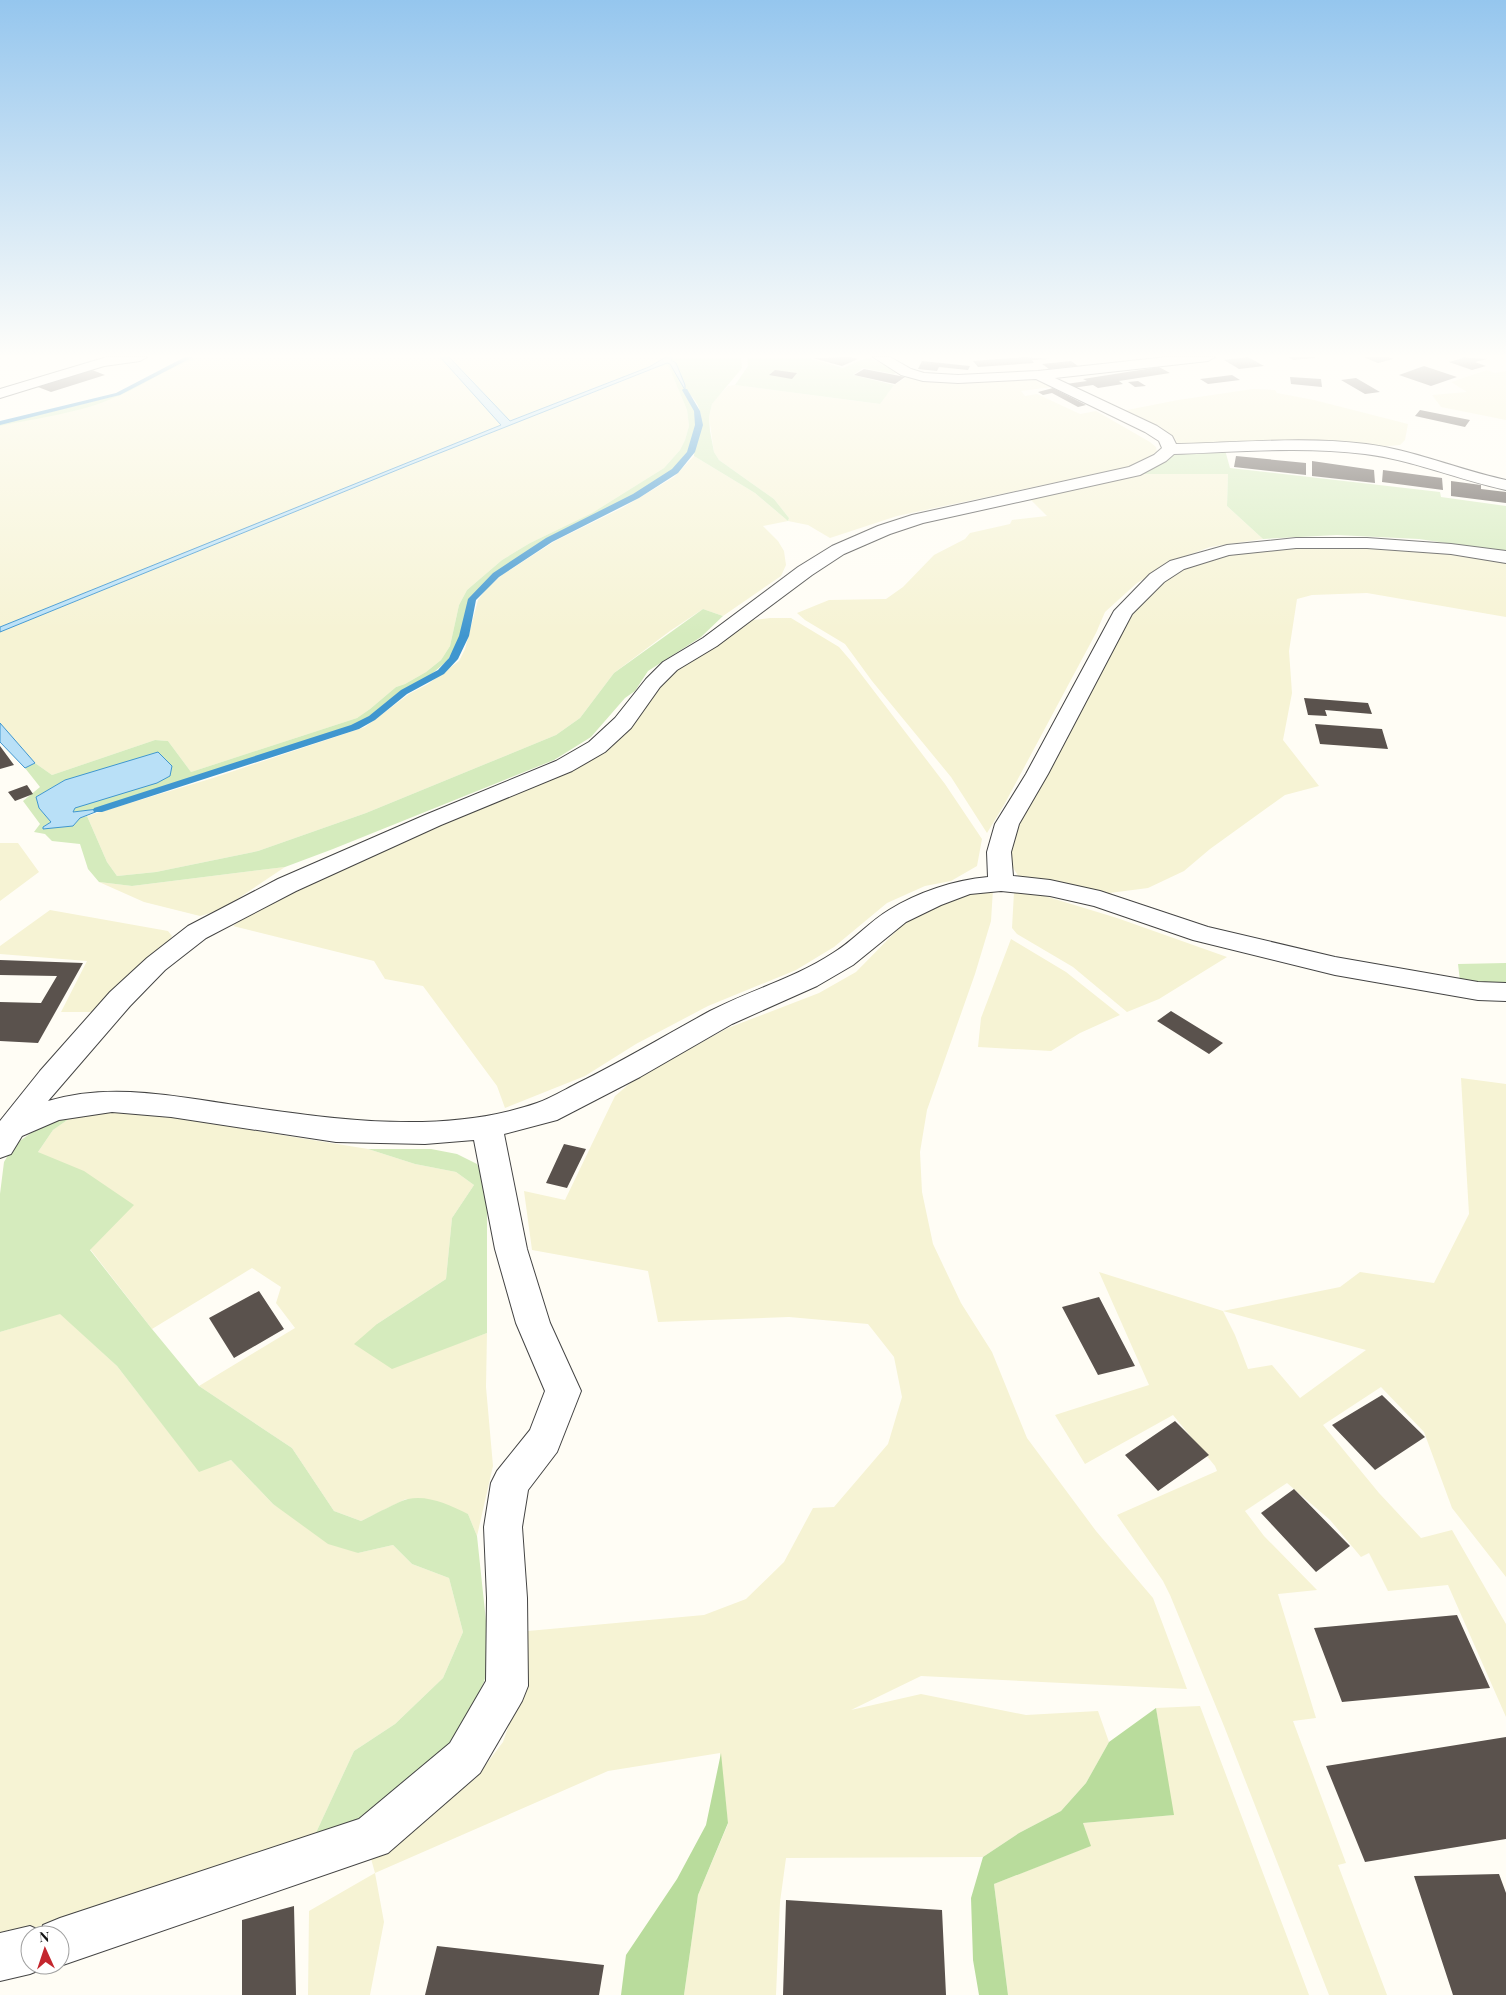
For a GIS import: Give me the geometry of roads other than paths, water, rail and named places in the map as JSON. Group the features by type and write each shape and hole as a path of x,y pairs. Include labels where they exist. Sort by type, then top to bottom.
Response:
{"street":[{"path":"5,1137 50,1078 120,999 156,964 197,932 287,885 433,820 564,766 597,747 623,723 653,683 670,666 710,642 805,571 838,550 884,530 918,520 1134,471 1160,458 1169,450"},
{"path":"1366,450 1400,456 1506,485"},
{"path":"1001,883 999,852 1007,824 1037,774 1124,611 1157,578 1177,565 1226,550 1296,543 1367,543 1451,549 1506,557"},
{"path":"5,1137 55,1110 112,1101 171,1106 336,1131 425,1133 487,1127 546,1112 630,1070 722,1017 807,980 844,959 897,916 932,899 966,887 1001,883 1050,888 1100,899 1202,934 1334,966 1478,991 1506,992"},
{"path":"70,1939 372,1837 465,1758 507,1686 508,1598 503,1527 510,1483 544,1440 563,1392 533,1323 511,1249 487,1127"},
{"path":"0,1957 20,1952"}],"water":[{"path":"439,450 447,450 0,632 0,627"},
{"path":"0,723 35,763 25,768 0,742"},
{"path":"158,752 172,766 170,776 157,783 75,808 73,812 98,809 98,811 80,818 73,826 43,829 43,827 51,822 39,808 36,797 65,780"}],"waterway":[{"path":"98,810 355,727 372,718 404,692 441,672 453,659 464,636 472,599 496,575 549,540 636,496 675,471 692,450"}]}
